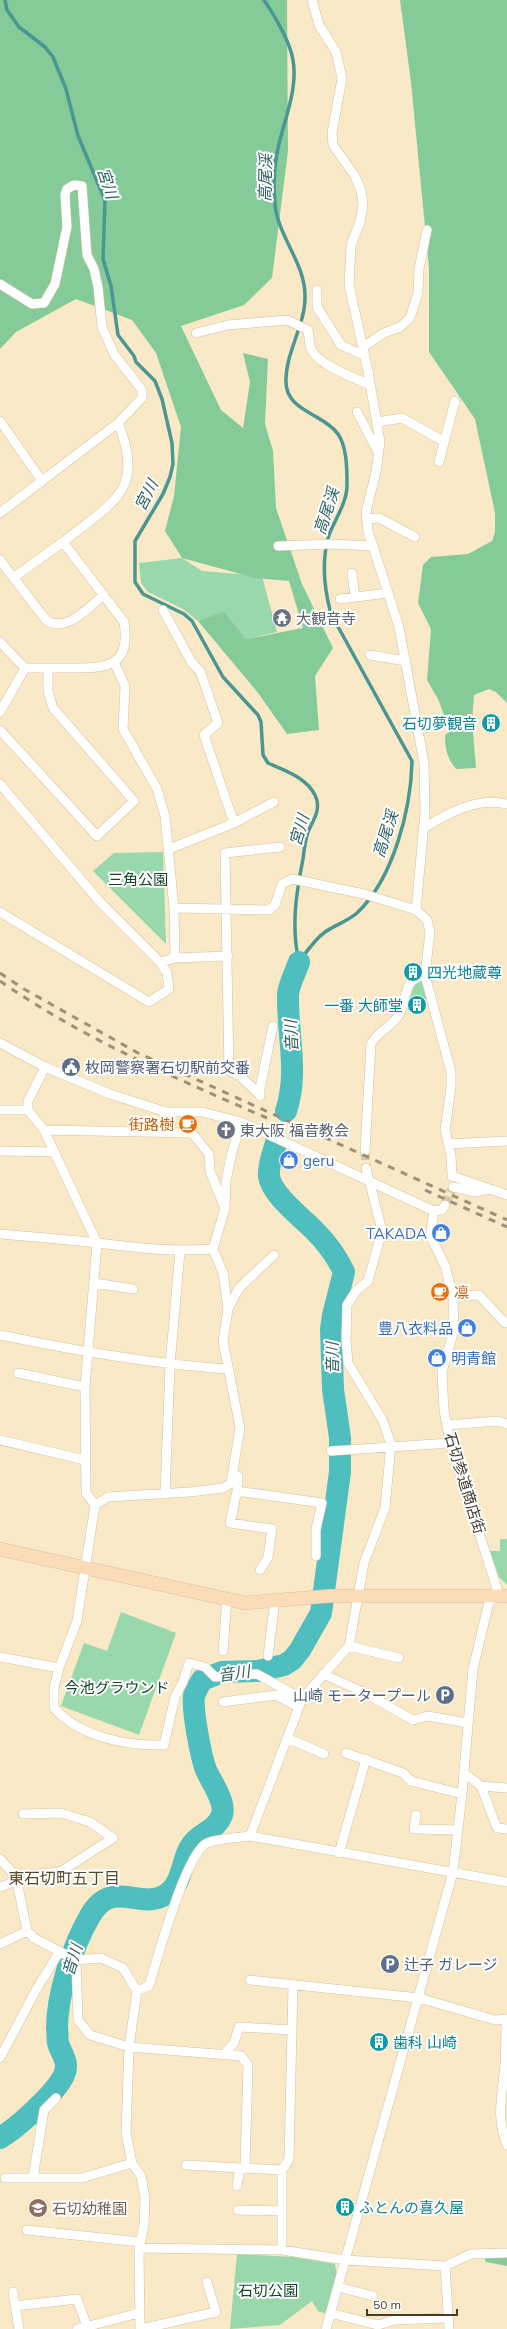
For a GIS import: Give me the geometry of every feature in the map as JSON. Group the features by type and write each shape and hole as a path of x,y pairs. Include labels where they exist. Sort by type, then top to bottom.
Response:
{"street":[{"path":"312,0 319,24 336,52 342,78 332,133 332,145 355,176 361,191 363,204 360,222 351,245 349,285 364,352 380,442 376,472 366,512 366,519 372,546 399,627 424,763 424,828 416,910"},
{"path":"0,284 32,304 44,303 55,284 67,227 65,195 67,189 74,185 82,186 87,255 97,281 102,327 114,354 142,390 142,398 118,423 0,513"},
{"path":"364,352 384,333 400,327 410,318 418,293 419,269 427,230"},
{"path":"317,290 317,307 341,345 364,352"},
{"path":"196,333 228,326 287,320 308,330 311,349 319,358 332,367 370,385"},
{"path":"439,462 443,441 455,401"},
{"path":"357,412 378,452"},
{"path":"377,422 402,418 443,441"},
{"path":"0,421 42,481"},
{"path":"13,578 63,542 104,509 117,497 126,484 129,472 129,460 126,442 118,423"},
{"path":"366,519 379,518 415,537"},
{"path":"0,642 25,668 101,668 114,662 125,646 126,638 124,622 63,542"},
{"path":"278,546 332,544 372,546"},
{"path":"0,560 46,620 52,624 65,624 104,595"},
{"path":"352,573 355,597"},
{"path":"340,599 388,593"},
{"path":"163,610 192,663 200,670 218,723 204,735 234,823"},
{"path":"370,655 406,661"},
{"path":"114,662 125,686 123,729 157,789 165,816 174,908 175,958"},
{"path":"0,712 25,668"},
{"path":"0,730 97,836 134,801 53,708 48,691 48,668"},
{"path":"0,784 100,902 160,962 167,973 169,989 149,1002 0,912"},
{"path":"169,849 234,823 274,802"},
{"path":"424,828 449,813 469,805 507,804"},
{"path":"273,1026 259,1094 240,1076 229,1071 225,853 280,847"},
{"path":"174,908 269,910 275,905 282,884 292,879 364,894 416,910 427,920 430,932 425,975 451,1072 451,1087 445,1130 452,1176 507,1195"},
{"path":"160,962 175,958 228,956"},
{"path":"365,1151 371,1044 376,1035 390,1026 400,1013 410,981 415,977 425,975"},
{"path":"0,1043 45,1067 110,1094 166,1112 202,1112 241,1122 368,1179 434,1211 442,1210 445,1204"},
{"path":"45,1067 28,1101 28,1110 44,1130 97,1242 90,1354 85,1388 86,1493 95,1505 77,1621 59,1668 54,1688 54,1708 65,1721 99,1737 148,1745 164,1745 175,1697 184,1682 189,1663 205,1667 215,1677 257,1674 300,1703"},
{"path":"0,1110 28,1110"},
{"path":"95,1505 108,1497 165,1494 223,1488 231,1483 240,1428 227,1368 223,1341 228,1309 223,1273 213,1249 225,1208 229,1168 241,1122"},
{"path":"44,1130 192,1133 209,1154 210,1171 225,1208"},
{"path":"448,1144 507,1141"},
{"path":"1,1151 55,1152"},
{"path":"250,1836 300,1703 323,1674 349,1646 358,1596 370,1544 384,1516 391,1447 382,1419 348,1363 346,1339 347,1305 356,1291 368,1281 382,1231 366,1168"},
{"path":"453,1187 476,1192 492,1189"},
{"name":"石切参道商店街","path":"434,1211 431,1230 432,1239 445,1266 453,1296 454,1330 442,1372 442,1388 450,1443 503,1596"},
{"path":"0,1234 97,1242 144,1250 180,1251 213,1249"},
{"path":"165,1494 170,1365 180,1251"},
{"path":"228,1309 239,1288 274,1255"},
{"path":"94,1283 133,1289"},
{"path":"453,1296 480,1295 505,1323"},
{"path":"0,1335 90,1354 170,1365 227,1368"},
{"path":"18,1373 85,1388"},
{"path":"447,1425 498,1421 507,1424"},
{"path":"0,1440 85,1460"},
{"path":"331,1452 450,1443"},
{"path":"233,1475 238,1476 237,1491 230,1524 272,1529 268,1557 260,1570"},
{"path":"237,1491 322,1503 316,1529 316,1556"},
{"path":"0,1549 245,1603 358,1596 503,1596"},
{"path":"326,2329 453,1872 462,1794 467,1723 473,1669 489,1602 503,1596"},
{"path":"223,1651 227,1599"},
{"path":"268,1656 275,1600"},
{"path":"349,1646 400,1658"},
{"path":"0,1656 59,1668"},
{"path":"323,1674 363,1692 413,1720 428,1716 467,1723"},
{"path":"223,1702 276,1695 300,1703"},
{"path":"287,1738 324,1754"},
{"path":"346,1753 404,1773 411,1781 462,1794"},
{"path":"338,1853 366,1759"},
{"path":"464,1773 481,1786 498,1828 507,1829"},
{"path":"481,1786 507,1788"},
{"path":"0,1887 27,1875 60,1872 113,1838 90,1822 61,1813 23,1814"},
{"path":"416,1815 414,1829 458,1830"},
{"path":"137,1992 149,1986 175,1902 198,1850 207,1843 250,1836 338,1853 507,1882"},
{"path":"0,1859 11,1871 16,1881 27,1931 34,1938 76,1960 101,1958 123,1968 137,1992 129,2047 126,2133 132,2163 141,2176 145,2198 144,2225 139,2245 140,2329 216,2312 207,2282"},
{"path":"0,1944 27,1931"},
{"path":"0,2058 36,1990 62,1952"},
{"path":"76,1960 78,2020 90,2035 129,2047 225,2053 241,2056 248,2065 245,2167 239,2172 237,2186"},
{"path":"250,1980 293,1986 419,1998 495,2020 507,2019 504,2074 499,2108 502,2132 507,2145"},
{"path":"282,2250 282,2170 289,2159 293,1986"},
{"path":"225,2053 234,2043 239,2027 292,2030"},
{"path":"33,2178 44,2110 56,2098"},
{"path":"5,2178 82,2178 132,2163"},
{"path":"186,2165 282,2170"},
{"path":"238,2210 282,2211"},
{"path":"27,2230 139,2245 282,2250 345,2260 445,2266 471,2254 507,2253"},
{"path":"445,2266 447,2318 449,2329"},
{"path":"338,2287 372,2296"},
{"path":"13,2292 19,2329"},
{"path":"15,2306 77,2299 87,2326"},
{"path":"77,2329 139,2313"},
{"path":"330,2313 378,2325 395,2320 447,2318"}],"green space":[{"path":"0,0 287,0 288,151 272,278 244,305 181,326 221,410 243,428 250,382 243,353 268,359 265,424 273,451 276,508 302,584 333,648 315,676 319,730 287,734 258,693 198,621 224,611 246,639 303,628 289,581 255,578 182,558 165,531 174,496 181,427 156,353 132,320 76,299 16,332 0,349"},
{"path":"400,0 507,0 507,703 496,692 489,689 474,695 472,721 476,768 456,769 450,761 447,753 445,735 450,731 438,699 427,680 431,629 418,603 423,565 431,557 468,554 492,541 495,532 495,513 475,419 429,352 429,268 411,82"},
{"path":"182,558 202,571 262,576 277,632 246,639 224,611 198,621 183,609 148,592 141,583 139,563"},
{"name":"三角公園","path":"163,852 166,944 93,871 114,853"},
{"path":"416,981 422,981 428,999 409,1000"},
{"path":"500,1539 507,1539 507,1585 499,1577 490,1551 500,1551"},
{"name":"今池グラウンド","path":"121,1612 176,1633 139,1735 61,1706 84,1643 107,1651"},
{"name":"石切公園","path":"237,2254 294,2257 335,2264 337,2275 326,2314 318,2311 312,2301 280,2325 230,2329"},
{"path":"484,2257 507,2257 507,2266 486,2262"}],"waterway":[{"name":"宮川","path":"5,0 7,10 19,27 45,47 53,57 66,89 78,136 105,200 103,259 111,286 118,335 134,356 136,362 155,381 162,399 172,443 173,464 170,477 163,494 135,541 135,582 143,594 184,614 192,621 223,677 258,715 261,722 263,755 268,763 301,779 311,789 317,800 318,805 316,814 305,842 295,910 295,936 299,962"},
{"name":"高尾渓","path":"264,0 289,45 294,71 294,81 290,103 277,152 274,182 277,216 301,273 305,298 302,319 289,361 286,382 288,392 292,400 332,427 338,434 341,439 346,458 346,492 343,505 329,535 324,565 325,584 331,614 412,761 411,780 404,822 398,843 381,882 370,899 357,913 321,935 299,962"},
{"name":"音川","path":"286,1111 292,1082 292,1053 288,994 299,962"},
{"name":"音川","path":"0,2138 35,2110 53,2091 64,2075 66,2070 66,2062 59,2047 57,2028 60,2000 72,1955 90,1916 99,1904 108,1898 118,1896 148,1899 158,1898 168,1893 177,1882 187,1854 194,1842 213,1827 222,1815 222,1804 206,1770 199,1745 194,1696 202,1680 222,1672 258,1671 284,1665 292,1660 300,1650 321,1613 340,1472 340,1438 333,1389 331,1329 344,1272 335,1255 323,1240 287,1205 271,1183 269,1168 276,1143"}],"tunnel":[{"path":"365,1151 366,1168"},
{"path":"445,1205 453,1187"}],"railway":[{"path":"0,973 24,989 138,1053 507,1220"},
{"path":"0,981 31,1002 96,1039 198,1088 267,1118"},
{"path":"425,1190 507,1227"}],"place":[{"name":"大観音寺","path":"282,618"},
{"name":"石切夢観音","path":"491,723"},
{"name":"四光地蔵尊","path":"413,972"},
{"name":"一番 大師堂","path":"417,1005"},
{"name":"枚岡警察署石切駅前交番","path":"71,1067"},
{"name":"街路樹","path":"188,1124"},
{"name":"東大阪 福音教会","path":"226,1130"},
{"name":"geru","path":"289,1160"},
{"name":"TAKADA","path":"441,1233"},
{"name":"凛","path":"440,1292"},
{"name":"豊八衣料品","path":"467,1328"},
{"name":"明青館","path":"437,1358"},
{"name":"山崎 モータープール","path":"445,1695"},
{"name":"辻子 ガレージ","path":"390,1964"},
{"name":"歯科 山崎","path":"379,2042"},
{"name":"ふとんの喜久屋","path":"345,2207"},
{"name":"石切幼稚園","path":"38,2208"}],"district":[{"name":"東石切町五丁目","path":"64,1878"}]}
